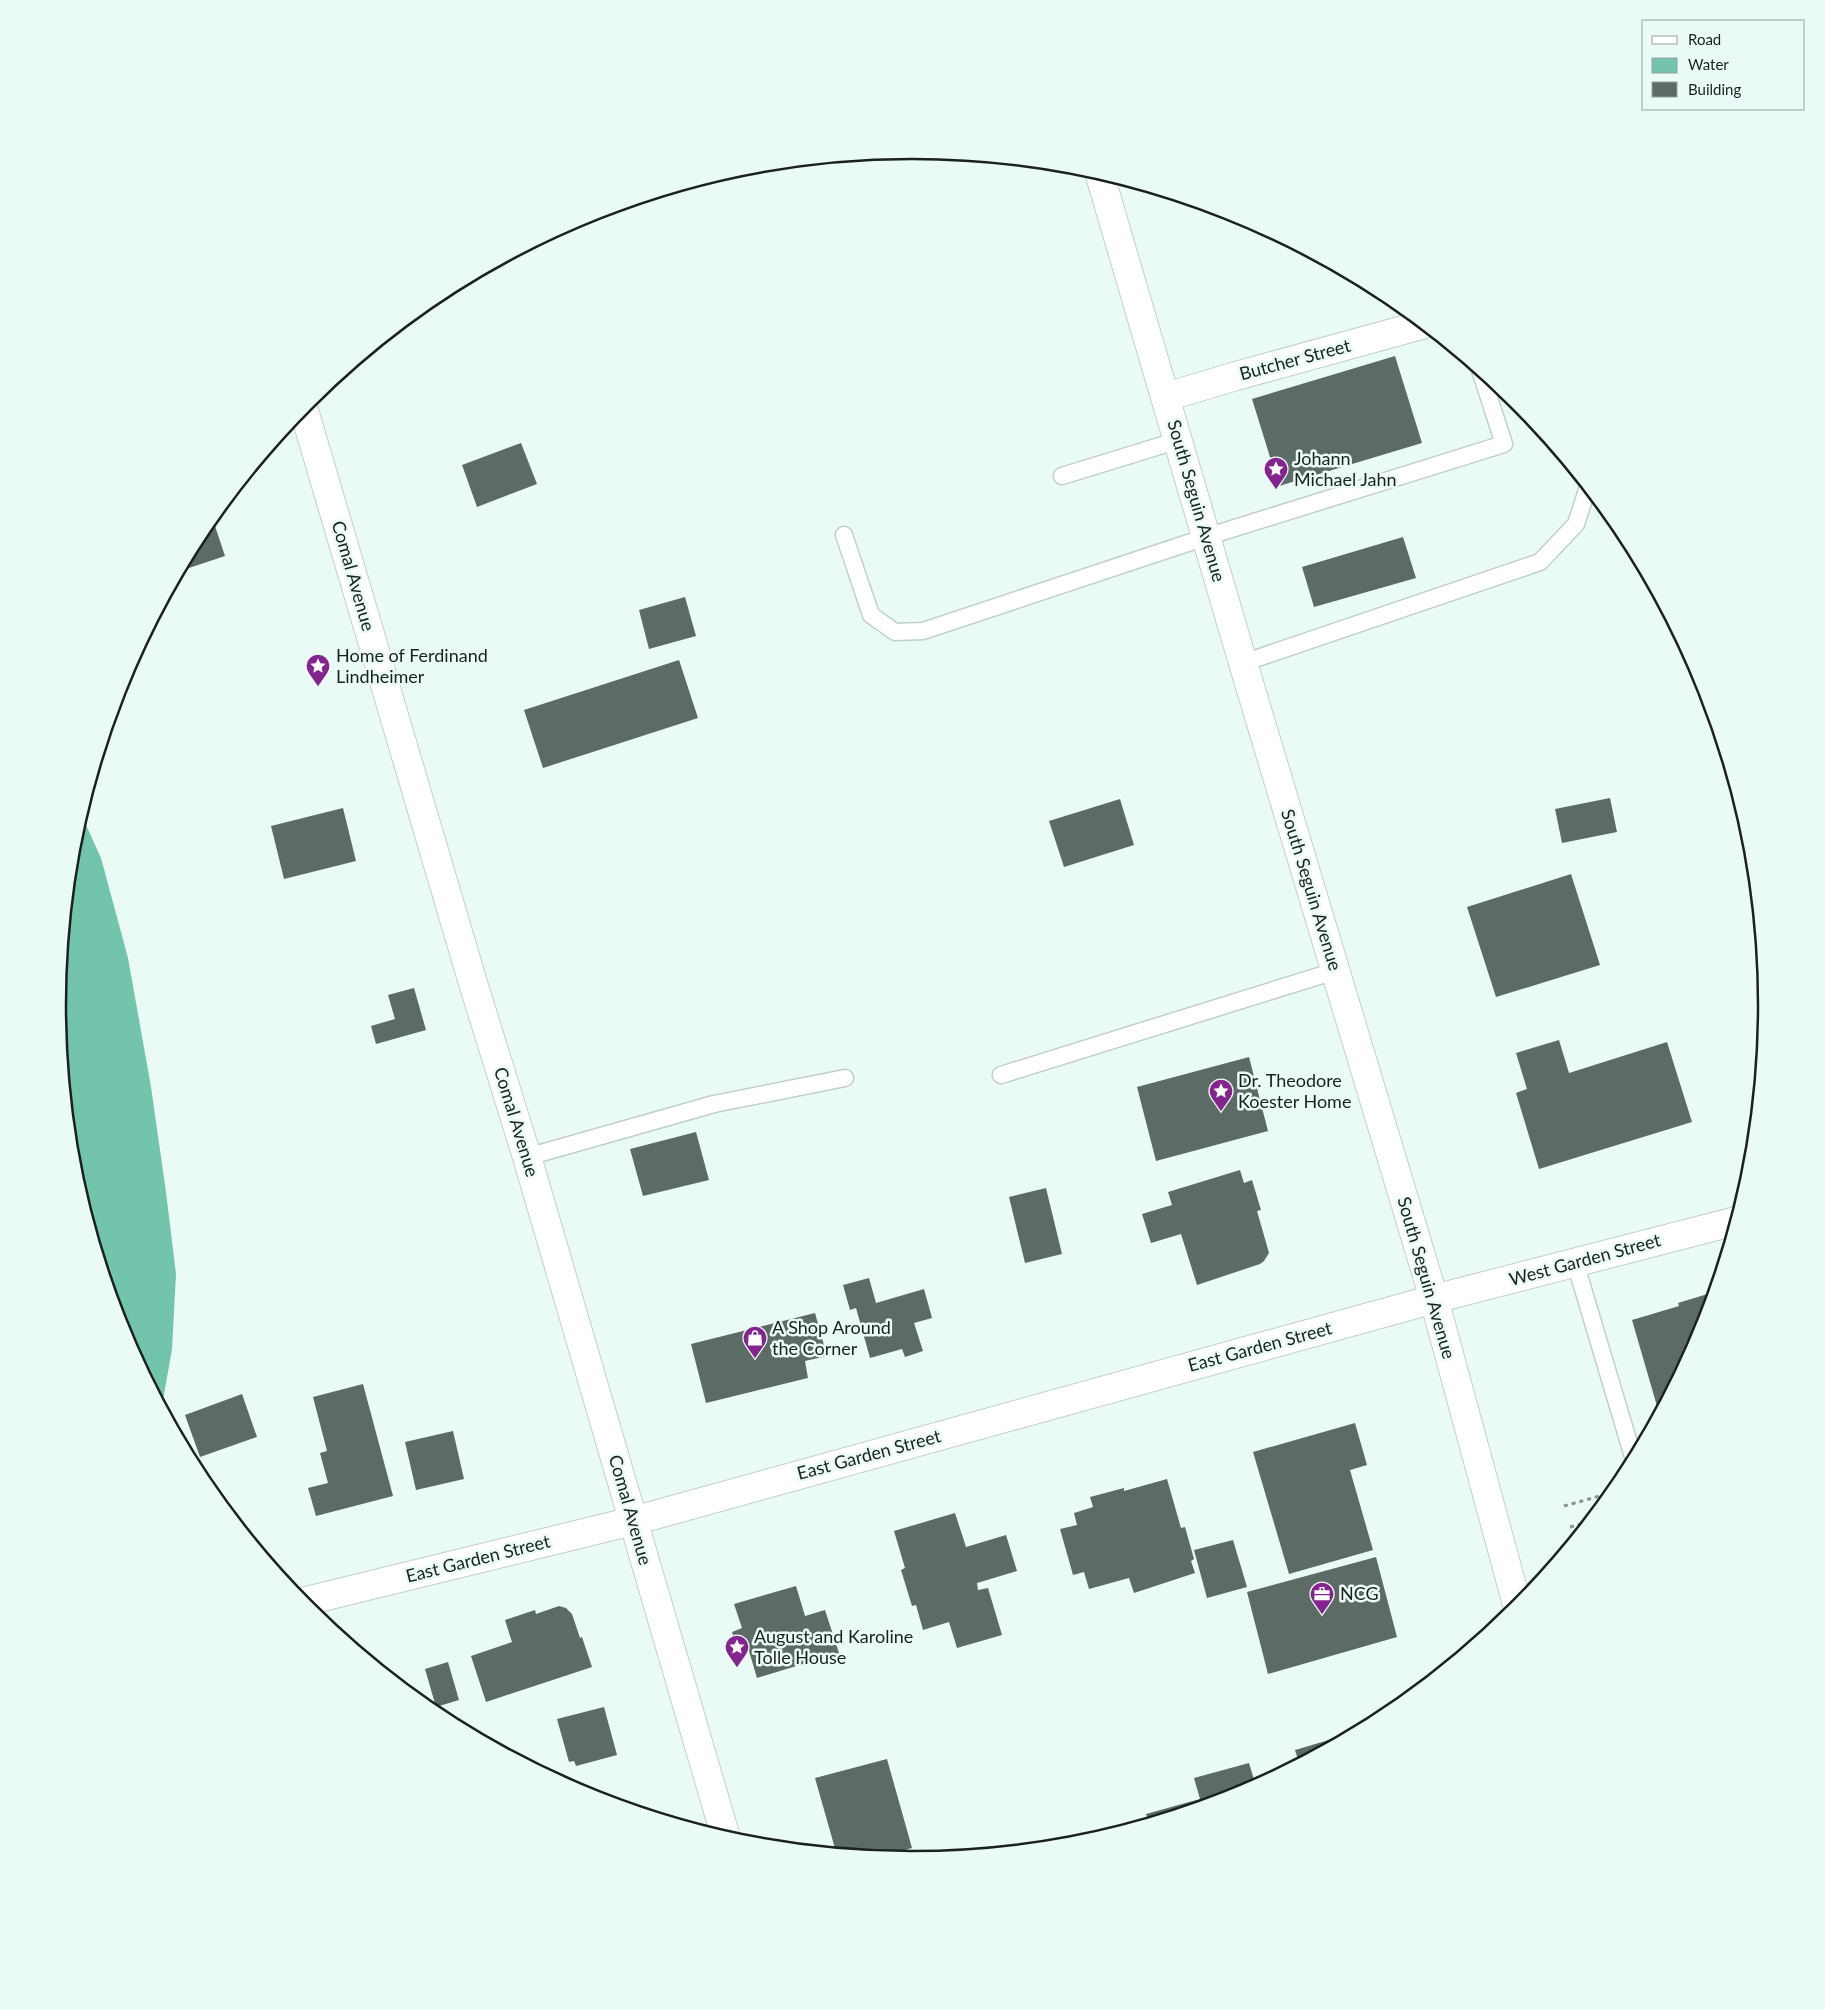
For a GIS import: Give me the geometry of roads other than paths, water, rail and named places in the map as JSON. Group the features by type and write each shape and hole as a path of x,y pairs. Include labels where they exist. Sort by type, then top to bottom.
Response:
{"street":[{"name":"South Seguin Avenue","path":"1102,181 1179,440 1242,663 1434,1299 1515,1598"},
{"name":"Butcher Street","path":"1166,397 1417,326"},
{"name":"Comal Avenue","path":"306,416 473,983 527,1157 723,1829"},
{"name":"West Garden Street","path":"1434,1299 1730,1222"},
{"name":"East Garden Street","path":"311,1600 633,1521 1434,1299"}],"lane":[{"path":"844,534 871,615 896,632 923,631 1206,537 1504,444 1484,382"},
{"path":"1062,476 1179,440"},
{"path":"1242,663 1540,562 1576,524 1586,493"},
{"path":"1001,1074 1335,971"},
{"path":"527,1157 714,1104 845,1078"},
{"path":"1575,1262 1631,1450"}],"water":[{"path":"86,825 101,858 128,958 151,1087 176,1274 172,1349 164,1397 131,1329 111,1277 95,1224 73,1115 66,1005 68,950 73,895"}],"place":[{"name":"Johann Michael Jahn","path":"1276,490"},
{"name":"Home of Ferdinand Lindheimer","path":"318,687"},
{"name":"Dr. Theodore Koester Home","path":"1221,1112"},
{"name":"A Shop Around the Corner","path":"755,1359"},
{"name":"NCG","path":"1322,1615"},
{"name":"August and Karoline Tolle House","path":"737,1668"}]}
